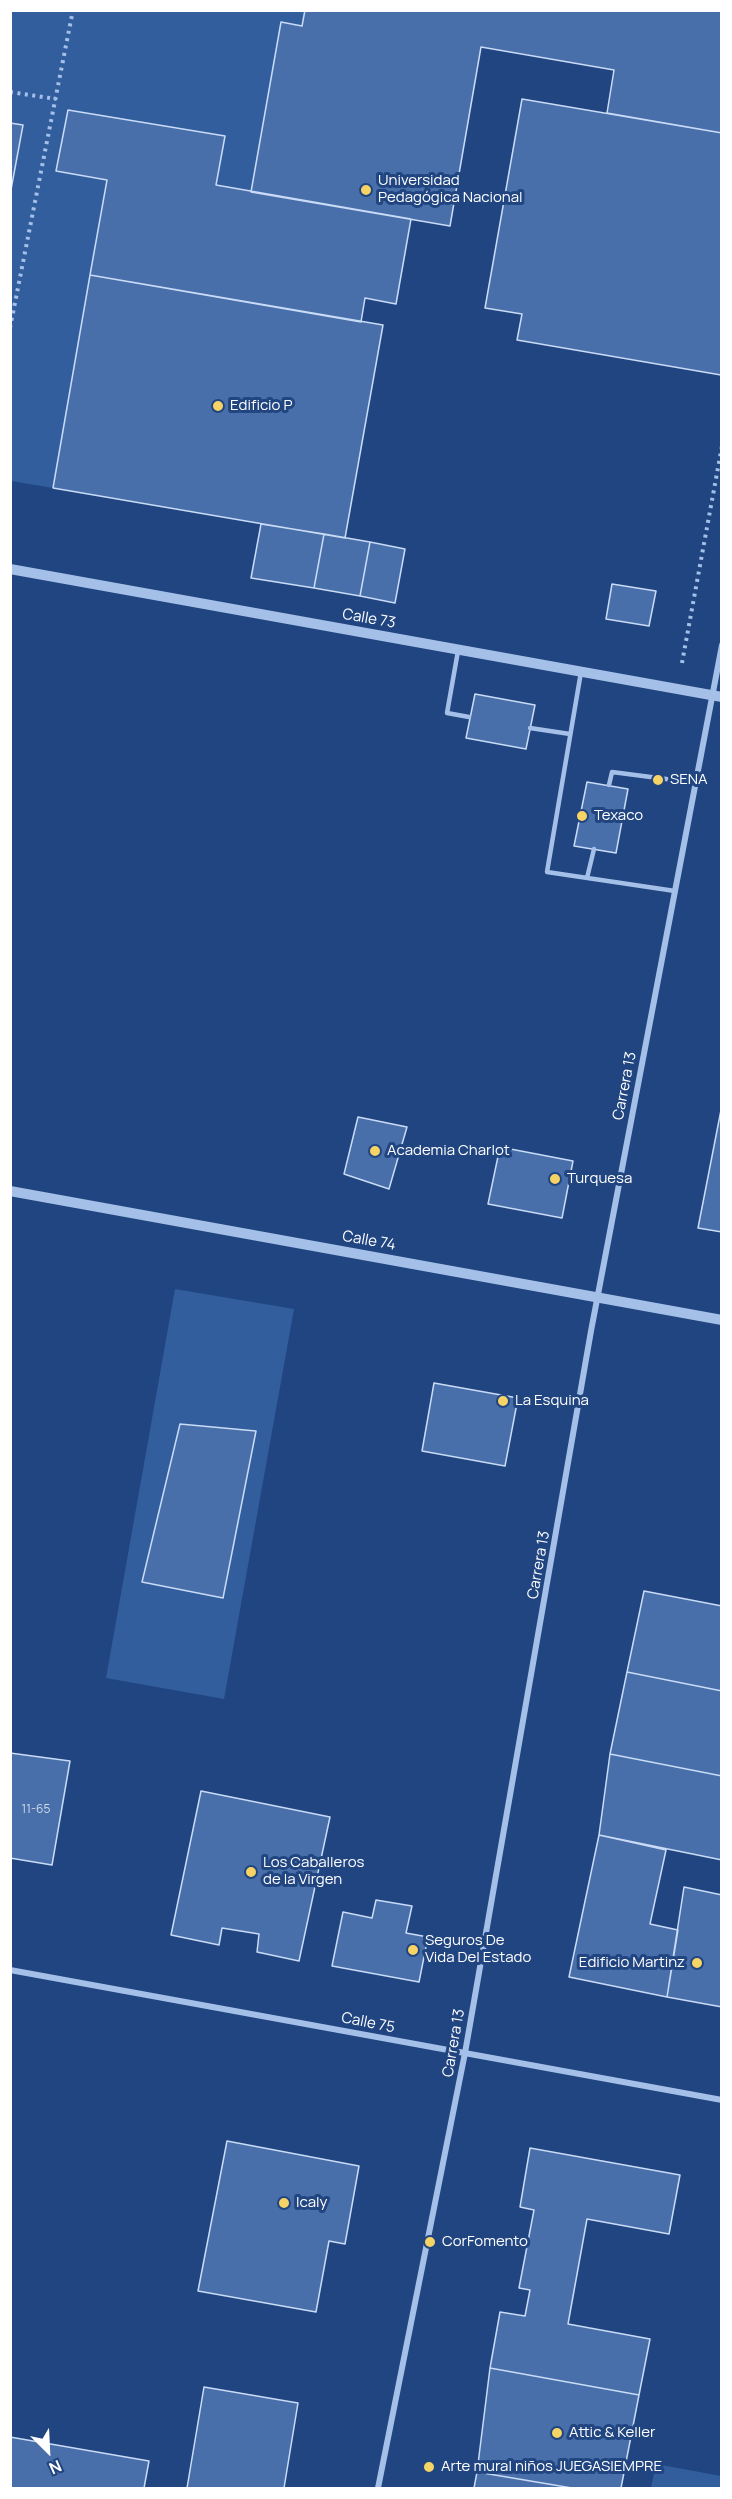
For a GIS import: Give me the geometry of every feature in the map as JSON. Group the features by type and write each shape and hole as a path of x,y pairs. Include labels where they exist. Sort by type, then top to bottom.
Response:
{"street":[{"name":"Calle 73","path":"10,569 717,696"},
{"name":"Carrera 13","path":"378,2488 465,2053 597,1298 675,891 717,696 722,645"},
{"name":"Calle 74","path":"10,1191 722,1320"},
{"name":"Calle 75","path":"10,1970 722,2100"}],"lane":[{"path":"458,651 447,713 470,717"},
{"path":"581,672 547,872 675,891"},
{"path":"530,728 570,734"},
{"path":"609,785 612,772 697,783"},
{"path":"587,878 594,849"}],"path":[{"path":"10,328 73,10"},
{"path":"10,92 56,99"},
{"path":"682,663 722,446"}],"shaded area":[{"path":"10,11 305,11 302,26 281,23 251,192 216,185 225,136 68,110 57,171 107,180 53,488 11,481 10,196 23,125 11,123"},
{"path":"175,1289 294,1309 224,1699 106,1678"},
{"path":"656,2464 721,2476 721,2488 651,2488"}],"building":[{"path":"305,10 722,10 722,133 607,113 614,70 481,47 450,226 251,192 281,22 302,26"},
{"path":"522,99 722,133 721,375 517,340 522,314 485,308"},
{"path":"68,110 225,136 216,185 411,219 396,304 365,298 361,322 90,275 107,180 56,171"},
{"path":"10,123 23,125 10,195"},
{"name":"Edificio P","path":"90,275 383,325 345,538 53,488"},
{"path":"261,524 324,534 314,588 251,578"},
{"path":"324,534 370,542 360,596 314,588"},
{"path":"370,542 405,549 395,603 360,596"},
{"path":"612,584 656,591 649,626 606,619"},
{"path":"475,694 535,705 526,749 466,738"},
{"path":"587,782 628,789 616,853 574,846"},
{"path":"722,1105 722,1232 698,1228"},
{"name":"Academia Charlot","path":"358,1117 407,1127 389,1189 344,1174"},
{"path":"500,1147 573,1161 562,1218 488,1204"},
{"path":"434,1383 518,1398 505,1466 422,1451"},
{"path":"180,1424 256,1431 223,1598 142,1582"},
{"path":"644,1591 722,1606 722,1691 627,1672"},
{"path":"627,1672 722,1691 722,1776 610,1754"},
{"path":"10,1753 70,1761 52,1865 10,1858"},
{"path":"610,1754 722,1776 722,1860 599,1835"},
{"name":"Los Caballeros de la Virgen","path":"201,1791 330,1817 299,1961 257,1952 259,1934 222,1928 219,1945 171,1935"},
{"path":"599,1835 666,1850 650,1924 678,1930 667,1997 569,1977"},
{"name":"Edificio Martinz","path":"684,1887 722,1895 722,2007 667,1997"},
{"path":"376,1900 412,1906 406,1933 428,1937 419,1982 332,1966 343,1912 372,1918"},
{"name":"Icaly","path":"227,2141 359,2166 345,2244 329,2241 316,2312 198,2291"},
{"path":"530,2148 680,2175 669,2234 587,2219 568,2324 650,2339 639,2395 490,2368 500,2312 525,2316 530,2290 519,2288 534,2210 520,2207"},
{"name":"Attic & Keller","path":"490,2368 639,2395 621,2488 572,2488 477,2472"},
{"path":"204,2387 298,2403 284,2488 187,2488"},
{"path":"10,2437 149,2461 144,2488 10,2488"},
{"path":"477,2472 572,2488 474,2488"}],"place":[{"name":"Universidad Pedagógica Nacional","path":"366,190"},
{"name":"Edificio P","path":"218,406"},
{"name":"SENA","path":"658,780"},
{"name":"Texaco","path":"582,816"},
{"name":"Academia Charlot","path":"375,1151"},
{"name":"Turquesa","path":"555,1179"},
{"name":"La Esquina","path":"503,1401"},
{"name":"Los Caballeros de la Virgen","path":"251,1872"},
{"name":"Seguros De Vida Del Estado","path":"413,1950"},
{"name":"Edificio Martinz","path":"697,1963"},
{"name":"Icaly","path":"284,2203"},
{"name":"CorFomento","path":"430,2242"},
{"name":"Attic & Keller","path":"557,2433"},
{"name":"Arte mural niños JUEGASIEMPRE","path":"429,2467"}]}
